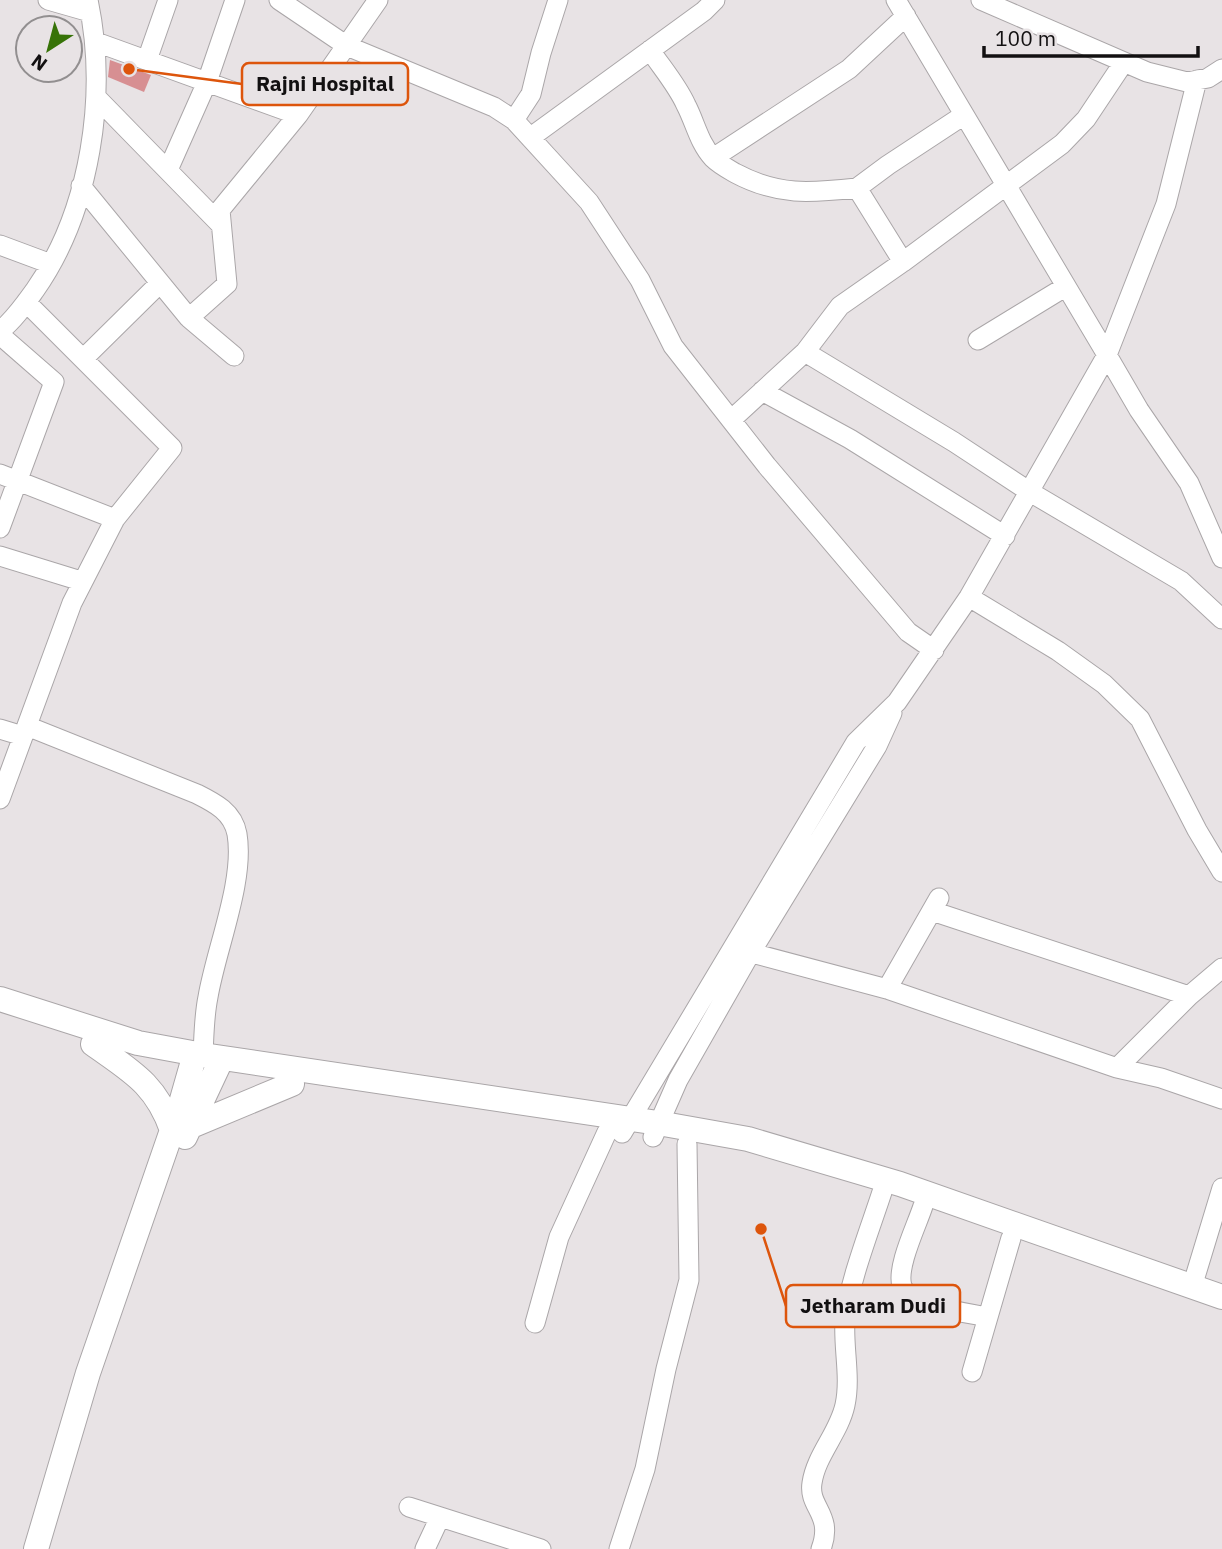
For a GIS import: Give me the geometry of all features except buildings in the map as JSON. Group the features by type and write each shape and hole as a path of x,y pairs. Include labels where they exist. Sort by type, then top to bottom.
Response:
{"main road":[{"path":"0,999 111,1035 292,1084 620,1128 748,1139 900,1184 1222,1297"},
{"path":"0,1014 145,1058 205,1061 620,1128"},
{"path":"93,1044 145,1082 180,1129"},
{"path":"36,1549 54,1516 92,1411 180,1129 205,1061"},
{"path":"180,1129 292,1084"},
{"path":"656,1130 687,1144 737,1152 882,1192 1222,1313"},
{"path":"53,1549 54,1516"}],"street":[{"path":"0,528 8,477 54,382 0,333 26,302 63,241 82,186 95,120 96,42 89,6 48,0"},
{"path":"146,60 169,0"},
{"path":"168,170 207,82 235,0"},
{"path":"279,0 347,46 494,107 514,120 589,202 640,280 673,346 767,467 908,632 934,650"},
{"path":"189,318 227,284 220,210 298,115 378,0"},
{"path":"514,120 531,94 558,0"},
{"path":"531,137 704,11 715,0"},
{"path":"981,0 1147,72 1187,82 1212,77"},
{"path":"713,158 849,69 901,8 1139,410 1189,483 1222,558"},
{"path":"96,42 298,115"},
{"path":"650,50 685,102 700,139 713,158 753,183 783,192 813,193 857,188 888,164 964,115"},
{"path":"731,420 805,352 840,306 984,204 1062,144 1086,119 1124,62"},
{"path":"535,1323 559,1237 620,1128 877,746 897,702 969,597 1107,355 1167,204 1212,77"},
{"path":"96,97 221,225"},
{"path":"82,186 189,318 234,356"},
{"path":"857,188 903,262"},
{"path":"0,244 51,264"},
{"path":"83,359 160,283"},
{"path":"978,340 1065,287"},
{"path":"0,799 81,581 115,519 172,448 26,302"},
{"path":"805,352 954,442 1030,492 1181,581 1222,619"},
{"path":"762,391 850,439 1005,536"},
{"path":"8,477 115,519"},
{"path":"0,556 81,581"},
{"path":"969,597 1058,651 1104,684 1140,719 1197,830 1222,872"},
{"path":"0,729 25,731 197,794 229,814 237,833 234,889 208,997 205,1061"},
{"path":"887,989 936,905 1189,996"},
{"path":"742,950 887,989 1117,1068 1161,1078 1222,1099"},
{"path":"656,1130 742,950"},
{"path":"1117,1068 1189,996 1222,968"},
{"path":"619,1549 645,1469 666,1369 689,1280 687,1144"},
{"path":"1192,1287 1222,1188"},
{"path":"821,1549 825,1527 823,1515 812,1495 811,1484 845,1407 848,1390 844,1338 848,1301 882,1192"},
{"path":"923,1206 904,1261 902,1288 915,1300 988,1317"},
{"path":"972,1373 1011,1238"},
{"path":"409,1507 541,1549"},
{"path":"425,1549 440,1517"}],"place":[{"name":"Rajni Hospital","path":"129,69"},
{"name":"Jetharam Dudi","path":"761,1229"}]}
